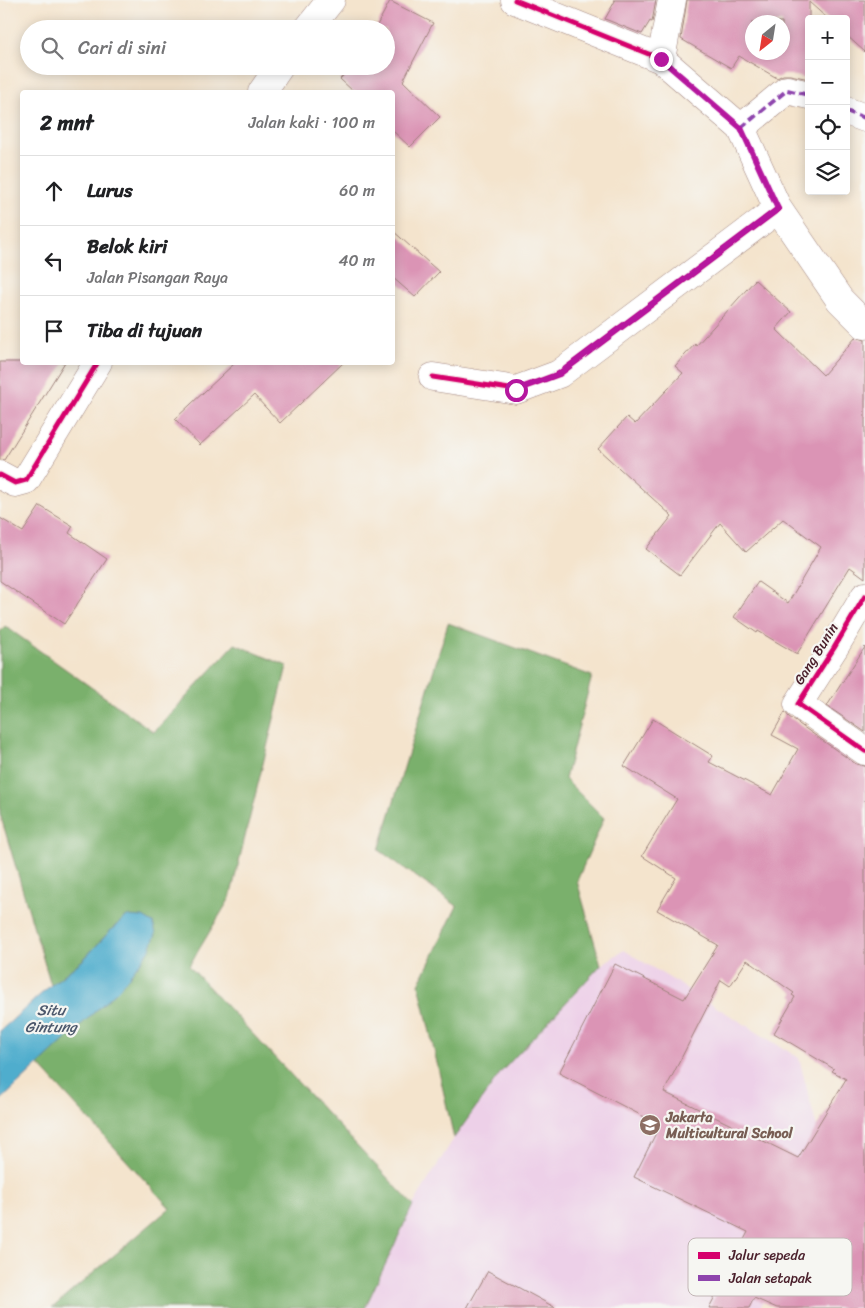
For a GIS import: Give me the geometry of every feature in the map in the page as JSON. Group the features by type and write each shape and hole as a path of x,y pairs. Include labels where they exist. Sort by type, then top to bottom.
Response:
{"street":[{"path":"315,20 331,0"},
{"path":"515,0 661,59 741,128 778,209 840,300 865,325"},
{"path":"661,59 672,0"},
{"path":"263,90 274,75"},
{"path":"741,128 787,90 805,94"},
{"path":"850,112 865,118"},
{"path":"433,377 516,390 559,374 778,209"},
{"path":"0,475 15,483 26,480 96,365"},
{"name":"Gang Bunin","path":"865,596 798,704 865,751"}],"shaded area":[{"name":"Jakarta Multicultural School","path":"624,950 799,1058 828,1171 795,1238 688,1238 688,1296 766,1296 760,1308 365,1308 413,1205 454,1138 501,1072 601,965"}],"green space":[{"path":"448,623 592,676 565,779 604,818 577,881 601,965 501,1072 454,1138 419,984 457,906 379,850"},
{"path":"5,626 154,732 235,644 287,666 230,898 189,966 413,1205 365,1308 52,1308 170,1208 38,1064 119,989 127,916 83,960 51,985 0,814 0,632"}],"water":[{"name":"Situ Gintung","path":"127,916 143,917 153,923 156,934 149,951 119,989 0,1101 0,1031 51,985 83,960"}],"building":[{"path":"613,0 656,0 652,22 650,21 642,34 605,19 615,1"},
{"path":"687,0 865,0 865,52 850,39 850,15 824,15 809,2 809,15 805,15 805,78 790,75 783,75 777,78 746,60 790,60 790,15 745,15 745,59 739,56 731,68 681,39"},
{"path":"390,1 433,23 403,81 440,117 410,147 395,133 395,90 352,90 340,79 344,75 395,75 395,20 380,20"},
{"path":"395,233 439,272 415,297 395,280"},
{"path":"755,280 791,312 776,329 823,375 856,337 865,340 865,578 850,567 797,654 758,631 757,633 734,617 758,582 788,603 821,547 783,519 746,552 720,523 680,575 646,549 672,516 598,449 627,417 635,424 683,373 675,366 695,344 696,346"},
{"path":"0,362 20,362 20,365 63,365 4,460 0,459"},
{"path":"233,365 341,365 280,423 254,395 200,445 175,419"},
{"path":"40,506 73,526 69,533 107,559 64,624 0,581 0,518 23,532"},
{"path":"865,647 865,732 827,706"},
{"path":"785,712 789,717 856,764 865,766 865,1308 777,1308 754,1298 749,1308 709,1308 715,1296 852,1296 852,1238 745,1238 748,1232 634,1177 660,1125 559,1073 615,964 684,999 718,945 657,910 676,878 642,856 677,799 624,766 653,719 713,756 709,762 772,795 798,749 772,735","holes":["747,960 794,993 792,995 795,997 774,1033 834,1069 832,1071 846,1079 798,1158 664,1092 721,980 730,986"]},
{"path":"488,1271 556,1308 467,1308"}],"marked path":[{"path":"741,128 787,90 805,94"},
{"path":"850,112 865,118"}],"cycle path":[{"path":"515,0 661,59"},
{"path":"433,377 516,390 559,374 778,209"},
{"path":"0,475 15,483 26,480 96,365"},
{"path":"865,596 798,704 865,751"}],"place":[{"name":"Jakarta Multicultural School","path":"650,1125"}],"route":[{"path":"516,390 559,374 778,209 741,128 661,59"}]}
